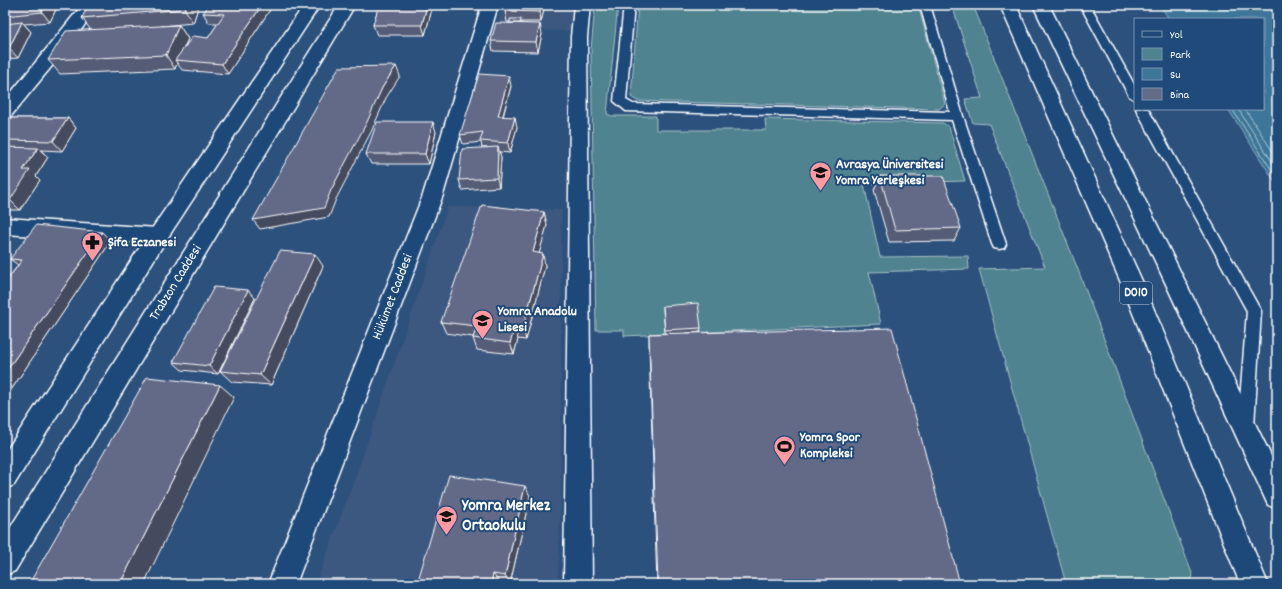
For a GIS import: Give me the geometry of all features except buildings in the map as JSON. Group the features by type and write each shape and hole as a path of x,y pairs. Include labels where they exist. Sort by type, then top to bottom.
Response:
{"main road":[{"path":"6,108 73,29 90,5"},
{"path":"5,476 158,236 312,5"},
{"name":"Trabzon Caddesi","path":"5,561 348,5"},
{"name":"Hükümet Caddesi","path":"282,584 433,195 490,5"},
{"path":"578,584 579,37 582,5"},
{"name":"D010","path":"1008,5 1132,283 1254,584"},
{"path":"1041,5 1176,282 1277,496"},
{"path":"5,226 158,236"}],"lane":[{"path":"629,5 620,101 630,108 957,116"},
{"path":"926,5 957,116 999,244"},
{"path":"1085,5 1134,94"},
{"path":"1143,110 1254,311 1245,428"}],"shaded area":[{"path":"502,5 575,5 571,31 497,29"},
{"name":"Yomra Anadolu Lisesi","path":"448,207 561,210 561,489 558,584 316,584 358,470"}],"green space":[{"path":"595,5 618,5 607,114 612,116 656,116 656,130 766,130 765,119 943,123 949,127 965,181 864,184 880,257 968,256 969,269 869,272 881,324 624,336 624,330 596,330 591,50"},
{"path":"638,5 918,5 945,104 939,109 637,101 631,97"},
{"path":"952,5 973,5 1077,267 1193,576 1189,584 1066,584 979,269 1045,267 989,124 973,123 965,99 982,98"}],"water":[{"path":"1160,5 1277,5 1277,185 1229,110 1264,110 1264,18 1168,18"}],"place":[{"name":"Avrasya Üniversitesi Yomra Yerleşkesi","path":"821,192"},
{"name":"Şifa Eczanesi","path":"92,262"},
{"name":"Yomra Anadolu Lisesi","path":"482,340"},
{"name":"Yomra Spor Kompleksi","path":"785,466"},
{"name":"Yomra Merkez Ortaokulu","path":"446,536"}]}
